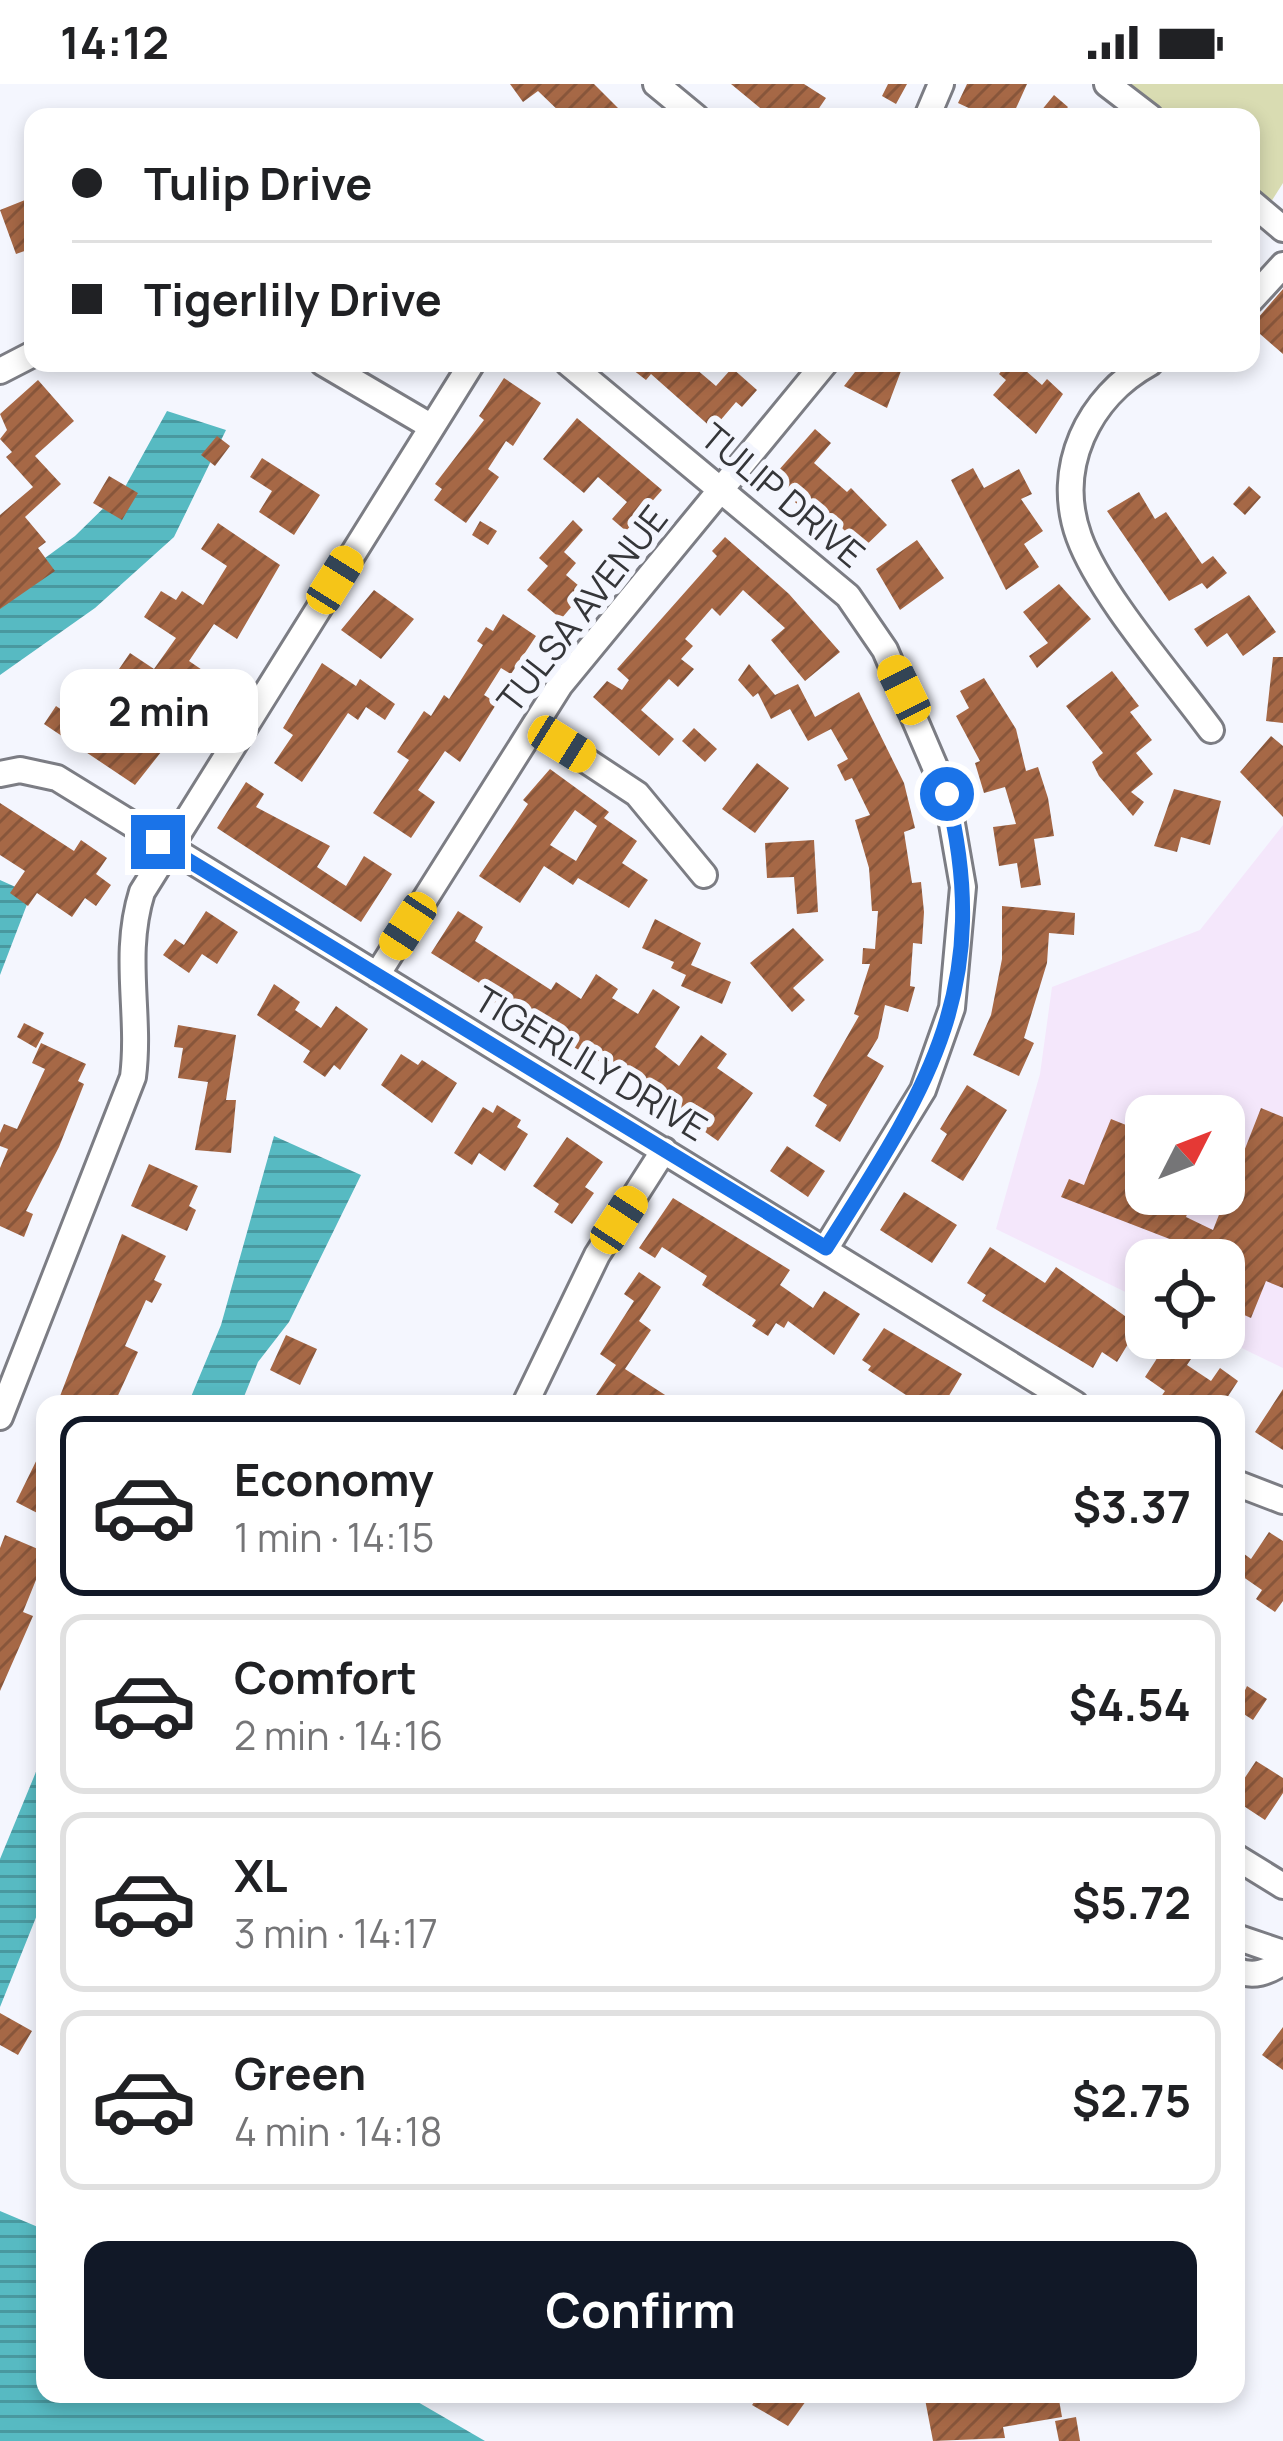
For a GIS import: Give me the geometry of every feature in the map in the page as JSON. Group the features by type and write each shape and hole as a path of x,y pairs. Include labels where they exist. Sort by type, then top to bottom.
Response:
{"street":[{"path":"656,84 685,108"},
{"path":"1107,84 1138,108"},
{"path":"1260,210 1283,229"},
{"path":"1260,290 1283,265"},
{"path":"338,372 432,427"},
{"path":"0,1418 133,1077 136,1034 129,945 142,892 466,372"},
{"name":"TULIP DRIVE","path":"579,372 826,574 868,621 933,754 958,836 962,944 940,1050 902,1128 826,1248"},
{"name":"TULSA AVENUE","path":"377,975 560,685 818,372"},
{"path":"1133,372 1096,406 1073,468 1070,503 1080,541 1211,730"},
{"path":"534,726 637,794 704,875"},
{"name":"TIGERLILY DRIVE","path":"0,774 20,770 57,778 1061,1395"},
{"path":"529,1395 597,1255 664,1150"},
{"path":"1245,1486 1283,1501"},
{"path":"1245,1863 1283,1886"},
{"path":"1245,1943 1280,1966"},
{"path":"1245,1974 1280,1966"}],"shaded area":[{"path":"1283,825 1283,1368 1245,1350 1245,1239 1125,1239 1125,1292 996,1229 1040,1074 1052,987 1200,930"}],"green space":[{"path":"1106,84 1283,84 1283,183 1264,213 1260,210 1260,108 1135,108"}],"water":[{"path":"167,411 226,430 174,537 95,608 0,675 0,591 75,536 125,487"},
{"path":"0,880 31,894 0,975"},
{"path":"274,1136 361,1175 289,1322 258,1362 245,1395 192,1395 221,1325"},
{"path":"36,1772 36,1917 0,2007 0,1859"},
{"path":"0,2211 36,2226 36,2403 420,2403 485,2441 0,2441"}],"building":[{"path":"510,84 594,84 618,108 556,108 538,91 523,102"},
{"path":"731,84 804,84 826,98 819,108 760,108"},
{"path":"888,84 907,84 896,104 882,96"},
{"path":"967,84 1027,84 1016,108 969,108 958,103"},
{"path":"1054,95 1068,107 1067,108 1043,108"},
{"path":"24,200 24,251 16,254 0,210"},
{"path":"1283,289 1283,354 1260,334 1260,316"},
{"path":"636,372 700,372 716,386 728,372 737,372 757,390 742,407 736,402 713,429 651,374 646,380"},
{"path":"855,372 901,372 887,408 844,386"},
{"path":"1027,372 1042,385 1047,379 1063,394 1036,434 993,395 1006,380 999,374"},
{"path":"504,378 541,403 513,446 506,441 488,469 499,477 466,523 434,500 442,489 435,484 484,420 479,416"},
{"path":"38,380 74,421 35,456 61,484 25,517 46,542 38,548 55,571 0,609 0,515 33,487 6,457 12,452 0,439 7,430 0,414"},
{"path":"577,418 662,490 626,531 612,519 627,502 598,477 584,493 543,459"},
{"path":"815,429 831,443 814,463 847,492 851,488 887,525 855,556 841,541 848,534 814,500 805,511 770,480"},
{"path":"217,436 230,446 215,466 201,455"},
{"path":"262,458 320,495 294,535 259,512 272,491 250,477"},
{"path":"973,468 984,488 1019,469 1032,494 1021,499 1043,531 1024,544 1039,567 1006,590 951,480"},
{"path":"109,476 138,493 122,520 93,503"},
{"path":"1249,486 1261,497 1245,515 1233,504"},
{"path":"1139,492 1155,519 1166,512 1202,564 1213,556 1227,573 1207,589 1202,583 1169,601 1107,511"},
{"path":"573,520 583,530 564,552 576,563 566,575 585,591 561,619 527,590 548,566 539,558"},
{"path":"480,521 497,531 488,545 472,535"},
{"path":"218,523 280,565 237,639 214,624 189,661 214,678 190,713 158,690 152,697 117,672 130,653 154,669 176,638 144,617 161,591 176,600 182,591 203,605 227,566 201,549"},
{"path":"725,537 789,594 840,652 805,681 771,640 785,628 743,590 720,616 712,608 685,639 693,646 681,659 694,669 678,687 669,679 641,710 674,739 659,756 593,697 607,681 622,690 629,680 617,669 717,556 712,551"},
{"path":"917,540 944,578 900,610 876,569"},
{"path":"1059,584 1091,619 1037,668 1029,656 1048,643 1023,612"},
{"path":"374,590 414,619 381,659 341,630"},
{"path":"1249,595 1276,632 1243,656 1227,633 1207,647 1194,629"},
{"path":"503,614 536,636 511,674 501,668 484,695 497,703 460,762 445,751 418,790 435,802 411,838 373,813 409,760 397,752 424,711 431,716 444,695 449,699 483,645 477,641 486,627 493,631"},
{"path":"1273,657 1283,657 1283,723 1266,721"},
{"path":"322,663 356,686 360,679 395,704 385,720 366,707 358,720 348,713 302,782 274,763 293,735 283,728"},
{"path":"749,664 775,695 798,684 815,717 859,692 904,783 915,828 904,832 912,883 921,882 924,912 922,944 913,943 910,986 915,987 908,1012 885,1005 878,1038 867,1056 884,1066 840,1142 815,1126 827,1105 813,1096 859,1016 854,1014 870,964 862,964 863,948 875,949 878,911 872,911 869,868 855,820 870,815 852,778 845,781 837,765 848,759 831,729 808,741 790,709 771,719 758,693 753,697 738,680"},
{"path":"1112,671 1139,706 1130,712 1152,740 1136,753 1153,774 1131,792 1144,802 1133,816 1099,776 1092,762 1103,753 1066,706"},
{"path":"984,678 1016,729 1026,771 1038,767 1048,798 1054,836 1034,839 1041,885 1021,888 1017,863 999,866 993,827 1016,824 1005,787 984,793 975,763 980,761 956,716 969,708 960,691"},
{"path":"56,706 112,744 131,716 169,742 135,785 44,724"},
{"path":"694,728 717,749 705,762 682,741"},
{"path":"1271,736 1283,746 1283,817 1240,772"},
{"path":"757,763 789,788 755,833 722,809"},
{"path":"550,769 609,812 604,818 637,841 622,863 648,880 629,908 578,878 573,885 544,866 520,903 479,876 528,804 523,800","holes":["575,810 597,826 576,861 550,845"]},
{"path":"246,782 264,794 256,807 330,846 317,867 346,886 364,856 392,874 361,922 217,828"},
{"path":"1174,789 1221,801 1210,845 1181,837 1177,852 1154,846"},
{"path":"0,803 74,851 81,840 107,858 96,874 111,885 96,906 85,898 72,917 37,893 28,906 10,893 25,871 0,855"},
{"path":"814,840 818,912 797,914 794,877 767,878 765,843"},
{"path":"1002,906 1075,913 1074,935 1049,933 1047,963 1024,1038 1034,1043 1019,1076 973,1055 991,1015 1002,959"},
{"path":"206,911 238,932 217,964 202,954 189,973 163,955 175,939 184,945"},
{"path":"458,911 483,927 475,941 551,990 556,982 581,999 596,974 618,989 612,998 638,1014 653,989 680,1007 655,1047 679,1066 701,1035 727,1054 717,1068 753,1093 718,1141 622,1074 484,997 489,989 431,953"},
{"path":"655,919 701,943 691,965 731,982 722,1004 681,986 686,975 671,968 674,962 642,948"},
{"path":"793,928 824,960 793,988 805,1000 792,1012 750,963"},
{"path":"274,984 300,1002 295,1010 321,1028 336,1006 368,1029 340,1070 334,1065 325,1077 303,1062 310,1051 257,1015"},
{"path":"24,1023 44,1033 36,1048 17,1037"},
{"path":"178,1025 236,1035 226,1100 236,1100 231,1153 195,1150 208,1082 178,1078 183,1048 174,1047"},
{"path":"41,1043 86,1064 78,1081 84,1084 59,1147 26,1211 33,1214 24,1237 0,1226 0,1168 8,1149 0,1146 0,1133 4,1124 17,1129 45,1069 32,1063"},
{"path":"401,1054 418,1065 422,1060 457,1083 432,1123 381,1085"},
{"path":"967,1085 1007,1110 963,1181 931,1161 947,1134 940,1129"},
{"path":"497,1105 521,1120 517,1127 528,1134 505,1171 479,1153 472,1165 454,1153 483,1107 493,1113"},
{"path":"1261,1108 1283,1117 1283,1288 1266,1281 1251,1318 1245,1315 1245,1239 1170,1239 1061,1197 1069,1179 1084,1185 1111,1119 1125,1125 1125,1215 1187,1215 1213,1230 1219,1215 1245,1215 1245,1149"},
{"path":"567,1137 603,1162 585,1187 594,1193 572,1224 554,1212 559,1204 533,1186"},
{"path":"787,1146 825,1171 808,1197 770,1171"},
{"path":"149,1164 198,1186 189,1206 196,1210 187,1231 131,1206"},
{"path":"904,1192 957,1225 932,1263 880,1230"},
{"path":"673,1198 790,1270 780,1285 813,1308 824,1291 860,1314 834,1355 788,1321 784,1328 776,1323 768,1336 752,1326 756,1320 702,1285 707,1276 662,1247 655,1258 639,1248"},
{"path":"122,1234 166,1256 154,1280 162,1284 152,1303 146,1300 125,1346 138,1352 118,1395 60,1395"},
{"path":"990,1247 1045,1283 1056,1267 1125,1316 1125,1349 1117,1362 1102,1352 1093,1368 982,1301 986,1295 967,1283"},
{"path":"639,1272 661,1287 639,1321 651,1330 625,1369 665,1395 596,1395 616,1365 600,1354 634,1301 624,1294"},
{"path":"884,1328 962,1374 949,1395 906,1395 868,1370 871,1366 862,1360"},
{"path":"286,1335 317,1349 300,1385 270,1370"},
{"path":"1157,1359 1191,1359 1187,1365 1211,1381 1220,1368 1238,1381 1229,1395 1162,1395 1165,1391 1145,1377"},
{"path":"1283,1389 1283,1450 1255,1432"},
{"path":"36,1461 36,1512 16,1502"},
{"path":"1269,1532 1283,1541 1283,1601 1275,1612 1256,1599 1262,1590 1245,1578 1245,1555 1251,1559"},
{"path":"5,1535 36,1548 36,1580 23,1612 33,1616 0,1691 0,1548"},
{"path":"1247,1686 1267,1699 1253,1720 1245,1715"},
{"path":"1256,1761 1283,1778 1283,1793 1265,1820 1245,1807 1245,1778"},
{"path":"0,2013 32,2031 18,2055 0,2045"},
{"path":"1283,2027 1283,2070 1262,2055"},
{"path":"753,2403 805,2403 788,2426"},
{"path":"926,2403 1060,2403 1062,2417 1003,2427 1005,2438 933,2441"},
{"path":"1076,2417 1080,2441 1059,2441 1055,2421"}],"route":[{"path":"158,842 826,1248 923,1090 952,1008 964,923 958,836 947,794"}]}
